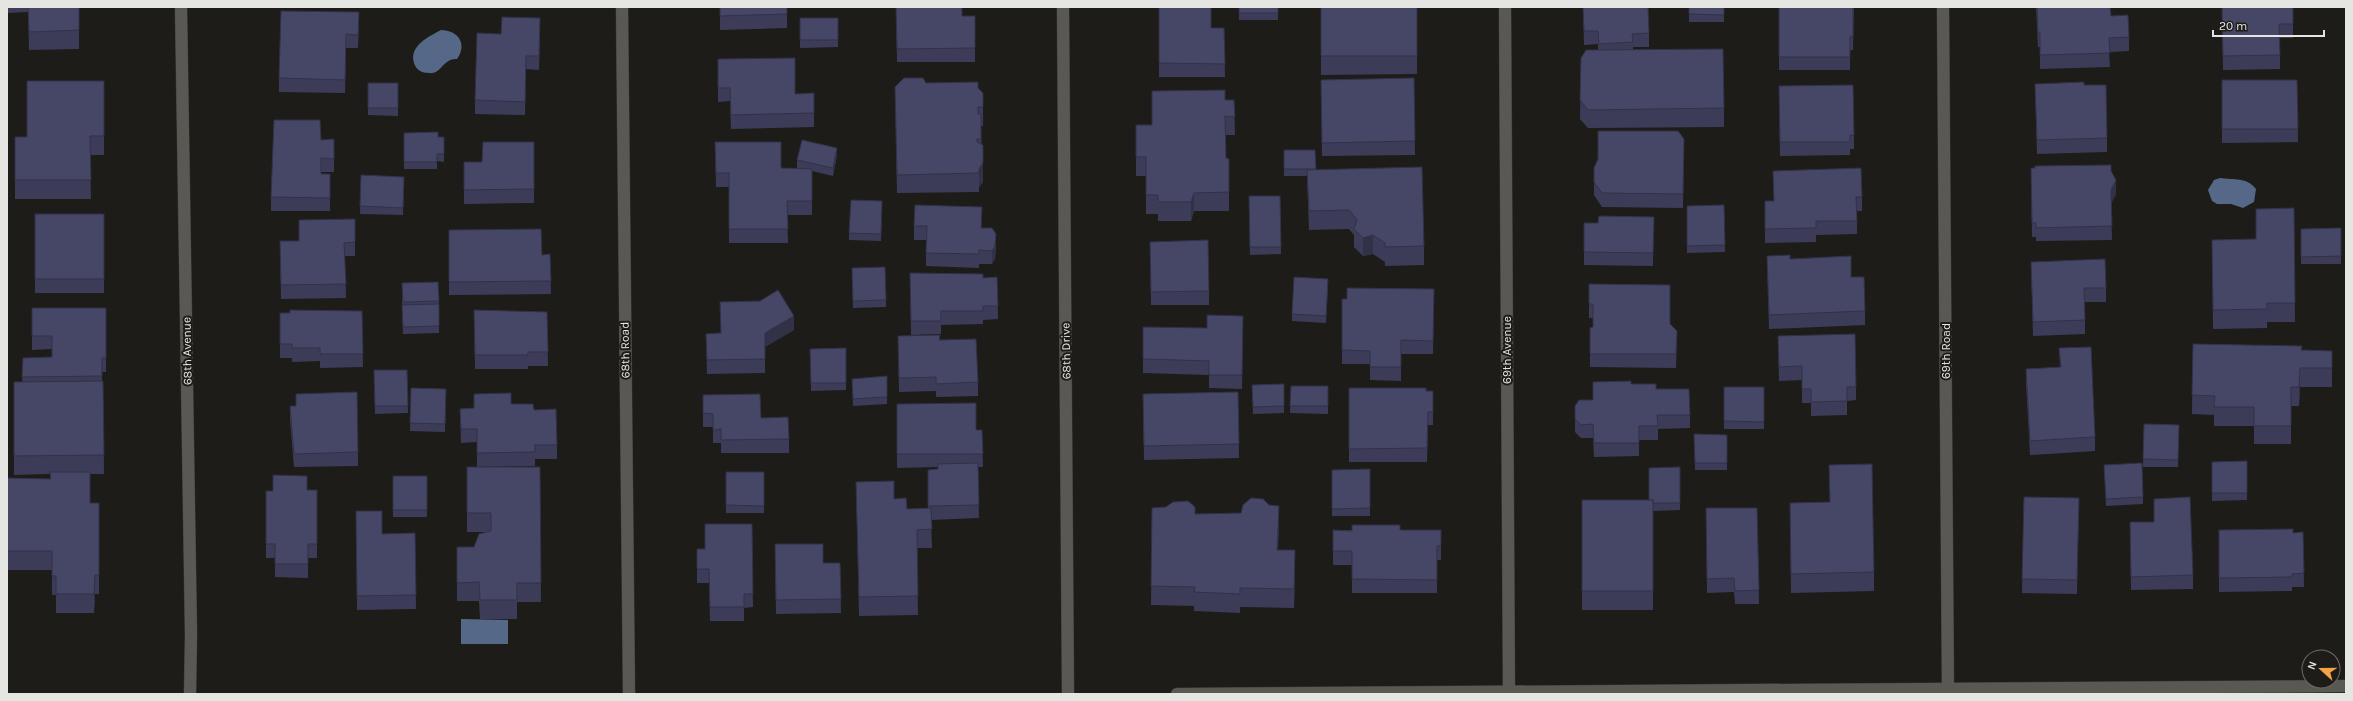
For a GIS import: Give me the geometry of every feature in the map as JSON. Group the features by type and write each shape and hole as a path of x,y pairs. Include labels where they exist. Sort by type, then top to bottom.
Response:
{"street":[{"name":"68th Avenue","path":"181,7 191,627 190,694"},
{"name":"68th Road","path":"622,7 629,694"},
{"name":"68th Drive","path":"1063,7 1068,694"},
{"name":"69th Avenue","path":"1505,7 1509,693"},
{"name":"69th Road","path":"1943,7 1948,691"},
{"path":"1177,694 1948,691 2346,686"}],"water":[{"path":"441,30 452,32 460,39 462,48 460,53 457,59 448,61 436,72 422,72 416,68 414,63 414,52 425,39"},
{"path":"2220,178 2249,182 2256,189 2254,202 2243,208 2231,204 2217,204 2212,201 2208,190 2214,180"},
{"path":"461,619 508,620 508,644 461,644"}],"building":[{"path":"28,7 79,7 79,30 29,32"},
{"path":"720,7 787,7 787,14 720,16"},
{"path":"896,7 962,7 962,16 975,16 975,48 897,49"},
{"path":"1159,7 1211,7 1211,28 1224,28 1225,64 1159,63"},
{"path":"1239,7 1278,7 1278,13 1239,13"},
{"path":"1321,7 1417,7 1417,56 1321,56"},
{"path":"1583,7 1648,7 1649,33 1632,34 1633,42 1599,44 1598,31 1584,31"},
{"path":"1689,7 1724,7 1724,15 1689,14"},
{"path":"1779,7 1853,7 1853,36 1850,37 1850,57 1779,57"},
{"path":"2037,7 2110,7 2111,16 2128,15 2129,37 2109,38 2110,53 2040,55 2040,33 2038,33"},
{"path":"2222,7 2293,7 2293,24 2279,24 2280,55 2223,56"},
{"path":"281,11 359,12 358,35 346,34 345,80 279,78"},
{"path":"502,17 540,18 539,56 526,56 525,102 475,100 477,33 501,34"},
{"path":"800,18 838,18 838,40 800,40"},
{"path":"1723,49 1724,108 1588,110 1580,100 1581,58 1586,50"},
{"path":"795,58 795,94 814,93 814,113 731,115 730,88 718,88 718,59"},
{"path":"904,78 923,78 926,83 978,82 978,88 983,93 983,107 978,107 978,114 981,114 981,139 977,139 977,142 983,145 983,163 979,169 979,173 897,175 895,87"},
{"path":"1414,78 1415,141 1322,143 1321,80"},
{"path":"2222,80 2297,80 2298,129 2222,129"},
{"path":"27,81 104,81 104,136 90,136 91,180 15,180 15,137 27,137"},
{"path":"2084,82 2084,85 2106,85 2107,138 2037,140 2035,84"},
{"path":"368,83 398,83 398,108 368,108"},
{"path":"1853,85 1854,135 1850,135 1850,142 1780,142 1779,86"},
{"path":"1225,90 1225,100 1234,100 1235,117 1225,116 1226,158 1229,159 1229,192 1194,193 1191,202 1158,202 1158,195 1146,195 1146,157 1136,157 1136,125 1152,125 1152,91"},
{"path":"274,120 320,120 321,140 334,139 334,159 321,158 321,174 330,174 330,198 271,197"},
{"path":"1598,131 1678,131 1684,139 1683,194 1602,193 1594,182 1594,168 1598,159"},
{"path":"438,132 438,137 444,137 444,154 437,154 437,162 404,162 404,133"},
{"path":"802,140 837,148 833,168 797,160"},
{"path":"483,142 534,142 534,189 464,190 464,162 482,162"},
{"path":"715,142 781,142 781,168 812,169 812,201 787,201 788,229 729,229 729,173 716,173"},
{"path":"1284,150 1315,150 1316,169 1284,169"},
{"path":"2111,165 2111,171 2116,180 2111,190 2112,226 2036,228 2036,223 2032,223 2031,168 2035,168 2035,166"},
{"path":"1422,167 1424,246 1385,247 1385,243 1373,235 1363,238 1354,229 1357,220 1349,210 1309,211 1307,170"},
{"path":"1861,168 1862,197 1856,197 1857,221 1816,221 1816,228 1765,229 1765,201 1774,201 1773,171"},
{"path":"361,175 404,177 403,208 360,206"},
{"path":"1249,196 1280,196 1281,247 1250,247"},
{"path":"851,200 882,201 881,234 849,233"},
{"path":"915,205 982,207 981,228 992,228 996,234 995,246 992,251 979,250 979,254 926,253 927,226 914,226"},
{"path":"1724,205 1725,245 1687,246 1687,206"},
{"path":"2294,208 2295,303 2267,303 2267,309 2213,310 2212,240 2256,239 2256,209"},
{"path":"35,214 104,214 104,279 35,279"},
{"path":"1599,216 1654,217 1653,253 1584,252 1584,223 1598,223"},
{"path":"355,219 355,242 344,243 346,284 281,285 280,241 299,241 299,220"},
{"path":"2341,228 2341,256 2301,257 2301,229"},
{"path":"541,229 542,255 550,254 551,281 449,282 449,230"},
{"path":"1208,240 1209,291 1151,292 1150,242"},
{"path":"1790,255 1790,259 1851,256 1851,277 1864,277 1865,311 1769,315 1767,256"},
{"path":"2105,259 2106,288 2084,288 2085,320 2033,322 2031,262"},
{"path":"885,267 886,300 853,301 852,268"},
{"path":"910,273 983,274 983,278 997,277 998,306 983,306 983,311 941,311 941,321 911,321"},
{"path":"1294,277 1328,279 1326,316 1292,314"},
{"path":"438,282 439,301 403,302 402,283"},
{"path":"1589,284 1670,285 1670,324 1677,331 1676,354 1590,354 1590,328 1593,327 1593,304 1589,304"},
{"path":"1347,288 1434,289 1433,341 1401,340 1401,367 1370,367 1370,351 1342,350 1342,299 1347,299"},
{"path":"778,290 794,316 765,333 765,359 707,360 706,334 721,333 720,302 760,301"},
{"path":"439,304 439,326 403,327 402,305"},
{"path":"32,308 106,308 106,358 102,358 102,376 22,377 23,358 52,357 52,336 32,336"},
{"path":"290,310 362,311 363,354 320,354 320,348 292,348 292,344 280,344 280,313 290,313"},
{"path":"474,310 547,312 548,352 528,352 528,355 475,355"},
{"path":"1207,315 1243,316 1242,375 1209,375 1209,361 1143,359 1143,327 1207,328"},
{"path":"1855,334 1856,387 1847,387 1847,401 1811,402 1811,389 1802,389 1802,366 1779,367 1778,336"},
{"path":"940,335 939,340 976,339 978,382 936,384 936,377 899,378 898,336"},
{"path":"2193,344 2302,346 2301,350 2332,351 2332,368 2300,368 2299,387 2291,387 2291,426 2254,426 2254,407 2214,407 2215,396 2192,395"},
{"path":"2091,347 2095,437 2030,441 2026,369 2061,367 2059,348"},
{"path":"846,348 846,383 811,383 810,349"},
{"path":"374,370 407,370 408,406 375,406"},
{"path":"887,376 887,397 853,399 852,379"},
{"path":"103,381 104,455 14,456 14,382"},
{"path":"1631,381 1631,384 1656,384 1656,389 1689,389 1690,415 1657,415 1658,426 1639,426 1639,443 1594,443 1593,424 1581,425 1575,419 1575,406 1579,400 1593,400 1593,382"},
{"path":"1284,384 1284,406 1253,407 1252,385"},
{"path":"1291,386 1328,386 1328,406 1290,406"},
{"path":"1724,387 1764,387 1764,422 1724,421"},
{"path":"411,388 446,389 445,424 410,423"},
{"path":"1349,388 1426,388 1426,391 1433,391 1433,412 1428,412 1427,448 1349,449"},
{"path":"357,392 358,452 294,454 290,406 296,406 296,394"},
{"path":"1238,392 1239,444 1144,446 1143,394"},
{"path":"511,393 511,404 533,404 534,410 556,409 557,445 535,445 535,452 477,453 477,429 461,429 460,409 474,408 474,394"},
{"path":"760,394 761,418 788,417 789,439 721,440 721,429 713,430 713,414 703,413 703,395"},
{"path":"976,403 976,430 982,430 983,454 897,454 897,404"},
{"path":"2144,424 2179,425 2178,460 2143,459"},
{"path":"1694,434 1727,435 1727,463 1695,463"},
{"path":"2247,461 2247,493 2212,493 2212,462"},
{"path":"978,463 979,505 928,506 928,470 938,469 938,464"},
{"path":"2142,463 2143,497 2106,499 2104,465"},
{"path":"1872,464 1874,572 1791,574 1790,503 1830,502 1829,465"},
{"path":"467,467 540,467 541,583 517,583 517,600 480,600 479,582 457,583 457,547 474,547 479,534 491,531 491,513 467,513"},
{"path":"1680,467 1680,503 1653,503 1653,500 1649,500 1649,468"},
{"path":"1370,469 1370,508 1332,509 1332,470"},
{"path":"50,472 90,472 90,503 99,503 99,575 95,575 94,594 56,594 56,576 52,576 52,551 7,551 7,478 51,479"},
{"path":"726,472 764,472 764,506 726,505"},
{"path":"273,475 307,476 307,490 317,490 317,544 308,544 308,564 275,564 275,544 266,544 266,491 273,491"},
{"path":"393,476 427,476 427,510 393,510"},
{"path":"894,481 894,499 906,498 907,509 931,508 932,529 917,530 918,596 859,597 856,482"},
{"path":"2024,497 2079,498 2077,580 2022,579"},
{"path":"2190,497 2193,575 2131,577 2130,522 2154,522 2154,499"},
{"path":"1251,498 1263,499 1269,505 1279,506 1277,550 1295,550 1294,589 1240,588 1240,594 1194,592 1195,587 1151,586 1152,508 1166,507 1173,502 1188,501 1195,507 1195,514 1241,513 1243,505"},
{"path":"1582,500 1653,500 1653,591 1582,591"},
{"path":"1706,508 1757,508 1759,590 1735,591 1734,578 1707,579"},
{"path":"356,511 382,511 382,534 415,533 416,595 357,596"},
{"path":"705,524 752,524 753,594 744,594 744,607 710,607 709,569 697,569 697,549 705,549"},
{"path":"1352,525 1400,525 1400,530 1441,530 1441,546 1437,546 1437,580 1352,579 1352,551 1333,551 1333,530 1352,531"},
{"path":"2293,529 2293,533 2303,532 2304,573 2292,574 2292,577 2219,578 2219,530"},
{"path":"775,544 823,544 823,563 840,563 841,599 776,600"}]}
